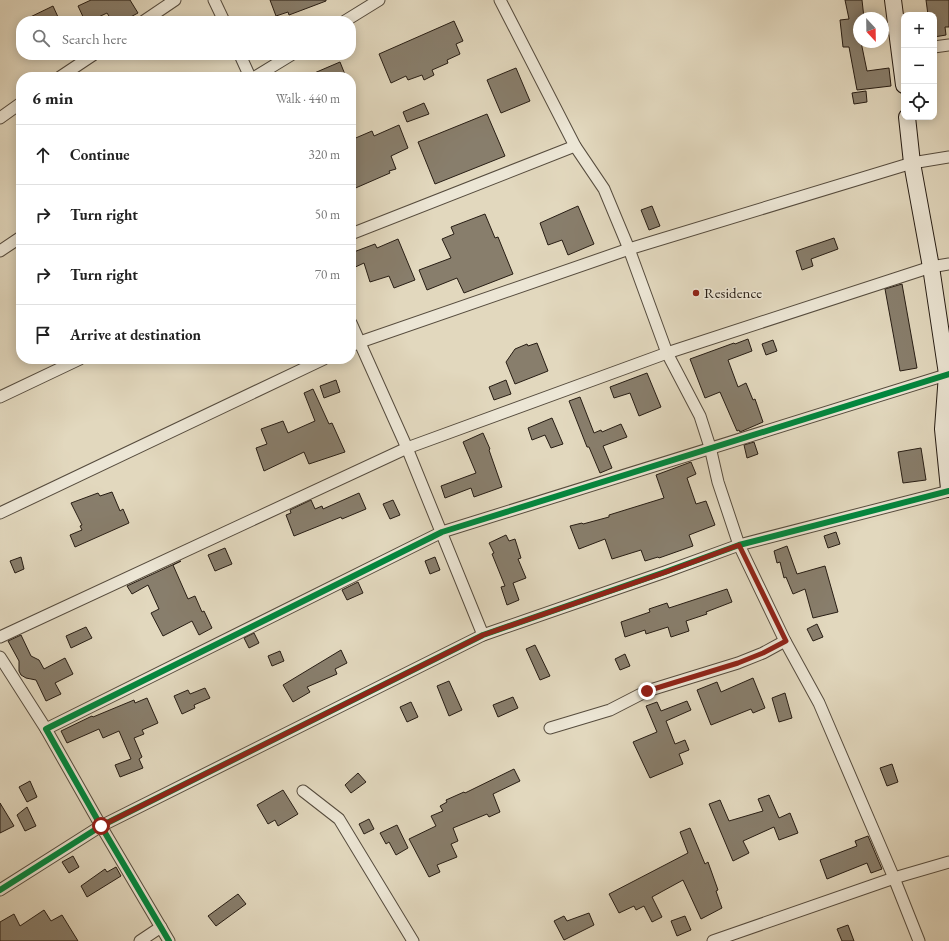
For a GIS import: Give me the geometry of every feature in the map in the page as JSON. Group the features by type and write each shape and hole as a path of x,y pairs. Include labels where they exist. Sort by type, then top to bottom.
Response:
{"street":[{"path":"151,16 175,0"},
{"path":"214,0 222,16"},
{"path":"353,16 379,0"},
{"path":"500,0 575,146 604,189 667,353 700,416 710,447 718,482 739,545 786,641 820,703 919,941"},
{"path":"893,0 901,48"},
{"path":"937,47 949,45"},
{"path":"68,72 86,60"},
{"path":"242,60 248,72"},
{"path":"263,72 282,60"},
{"path":"0,118 16,107"},
{"path":"0,890 101,826 483,635 666,572 739,545 949,490 943,429 948,374 931,267 912,163 907,120"},
{"path":"356,232 575,146"},
{"path":"356,344 628,249 912,163 949,157"},
{"path":"0,251 16,240"},
{"path":"0,637 408,448 667,353 931,267 949,264"},
{"path":"356,346 408,448 483,635"},
{"path":"0,397 69,364"},
{"path":"0,513 313,364"},
{"path":"46,728 442,532 710,447 948,374"},
{"path":"550,728 610,710 647,691 744,660 763,653 786,641"},
{"path":"0,658 46,728 101,826 169,941"},
{"path":"303,791 339,819 414,941"},
{"path":"713,941 894,878 949,862"},
{"path":"140,941 161,927"}],"building":[{"path":"91,0 130,0 138,13 132,16 109,16 107,13 101,16 83,16 78,6"},
{"path":"270,0 326,1 289,15 288,12 276,16"},
{"path":"845,0 862,0 863,12 853,12 853,48 862,48 867,71 889,68 891,86 857,90 849,47 843,47 840,20 849,19"},
{"path":"926,0 949,0 949,27 945,27 946,35 937,36 937,12 928,12"},
{"path":"53,6 58,16 32,16"},
{"path":"454,21 463,41 456,44 460,54 447,60 448,63 432,70 434,75 424,80 422,75 408,80 406,76 391,83 379,54"},
{"path":"340,62 344,72 317,72"},
{"path":"516,68 530,101 501,113 487,80"},
{"path":"866,91 867,102 854,104 852,93"},
{"path":"424,103 429,114 407,122 403,112"},
{"path":"487,114 505,156 435,184 418,142"},
{"path":"399,125 408,148 391,156 396,169 356,188 356,138 372,131 374,136"},
{"path":"578,206 594,244 568,255 562,240 548,245 540,223"},
{"path":"652,206 660,226 649,230 641,210"},
{"path":"485,214 495,238 498,237 513,274 464,293 457,278 427,290 419,270 451,258 442,239 454,234 451,227"},
{"path":"834,238 838,249 811,259 813,266 802,270 796,251"},
{"path":"398,239 415,280 394,288 389,276 370,282 364,263 356,267 356,251 375,244 377,248"},
{"path":"902,284 917,368 900,371 885,289"},
{"path":"748,339 752,351 728,360 738,387 746,383 753,400 755,399 763,422 740,432 739,430 737,431 720,392 705,398 690,359"},
{"path":"773,340 777,351 766,355 762,344"},
{"path":"537,343 548,371 515,384 506,362 515,349 527,344 528,346"},
{"path":"647,373 661,407 639,416 630,393 614,398 610,387"},
{"path":"336,380 340,392 324,398 320,386"},
{"path":"506,380 511,394 494,400 489,387"},
{"path":"313,389 329,424 332,423 345,452 309,464 304,452 264,471 256,448 267,444 261,429 283,421 288,433 315,421 304,393"},
{"path":"580,397 594,433 601,430 602,432 621,424 627,437 603,446 612,468 600,473 589,447 587,447 569,401"},
{"path":"552,418 563,444 551,448 545,435 532,440 528,428"},
{"path":"483,433 490,449 489,450 502,487 474,497 471,488 445,498 441,486 476,473 463,442"},
{"path":"754,442 758,454 747,458 744,445"},
{"path":"921,448 926,480 903,483 898,452"},
{"path":"691,462 696,474 687,478 696,504 706,501 715,525 689,535 693,546 659,558 645,561 641,550 612,559 605,539 579,549 570,526 609,517 609,515 664,498 656,475"},
{"path":"112,492 120,511 123,509 129,523 75,547 70,535 82,530 80,526 82,525 71,503 98,493 100,496"},
{"path":"359,493 366,509 342,519 341,517 294,536 286,515 291,513 290,510 311,500 315,509 322,506 323,509"},
{"path":"393,500 400,515 390,519 383,504"},
{"path":"836,532 840,544 828,548 824,536"},
{"path":"506,535 509,541 515,539 521,558 518,559 526,578 513,583 519,600 507,605 501,587 505,586 489,543"},
{"path":"787,546 797,574 825,566 838,612 813,618 805,589 793,594 786,577 784,578 780,562 777,563 774,551"},
{"path":"225,548 232,564 215,571 208,555"},
{"path":"21,557 24,569 15,573 10,561"},
{"path":"435,557 440,570 430,574 425,561"},
{"path":"181,561 173,565 188,599 195,596 202,612 204,611 212,628 199,635 192,621 163,636 151,613 159,609 148,585 132,594 127,586"},
{"path":"358,582 363,593 347,600 342,590"},
{"path":"727,589 732,602 706,612 707,614 686,621 689,631 671,637 668,627 646,634 645,630 625,637 621,622 650,612 649,609 667,603 669,608"},
{"path":"817,624 823,637 813,641 807,629"},
{"path":"86,627 92,638 71,648 66,636"},
{"path":"254,633 259,643 249,648 244,638"},
{"path":"21,635 31,656 39,660 44,669 65,658 73,674 55,683 61,694 46,701 36,680 26,678 21,675 19,671 19,661 8,641"},
{"path":"535,645 550,676 540,680 526,649"},
{"path":"341,650 347,663 335,669 337,674 307,687 310,692 293,702 283,685"},
{"path":"280,651 284,661 272,666 268,656"},
{"path":"625,654 630,666 620,670 615,659"},
{"path":"753,678 765,708 753,713 751,709 711,725 697,690 717,682 721,692"},
{"path":"449,681 462,710 449,716 437,686"},
{"path":"205,688 210,698 194,705 195,708 182,714 174,696 188,690 190,694"},
{"path":"785,693 792,718 779,722 772,698"},
{"path":"513,697 518,708 498,717 493,705"},
{"path":"147,698 158,723 142,730 144,734 134,738 142,757 139,759 143,768 120,777 115,765 131,759 119,731 103,738 99,729 67,743 61,731 92,716 93,717 134,700 135,703"},
{"path":"687,701 691,710 666,721 675,744 685,740 689,750 679,754 683,764 650,778 633,742 657,732 646,706 657,702 661,711"},
{"path":"411,702 418,717 407,722 400,707"},
{"path":"892,764 898,782 887,786 880,768"},
{"path":"514,769 520,781 493,794 500,812 489,817 487,814 453,828 458,841 451,844 457,857 437,865 440,872 429,877 409,839 436,826 431,816 443,811 440,806 447,802 446,800 464,792 465,793"},
{"path":"358,773 366,782 351,793 345,785"},
{"path":"30,781 37,797 27,802 19,787"},
{"path":"283,790 298,814 278,826 275,820 268,824 257,805"},
{"path":"769,795 779,818 790,813 798,833 779,840 774,827 743,841 749,853 733,861 709,804 720,800 729,821 763,811 758,799"},
{"path":"0,803 14,826 0,833"},
{"path":"27,807 36,826 25,831 17,815"},
{"path":"369,819 374,829 364,834 359,824"},
{"path":"397,825 408,848 396,855 389,842 386,844 380,833"},
{"path":"690,828 705,864 708,862 718,890 716,891 722,908 701,919 683,880 652,897 662,917 652,922 644,906 636,910 634,906 619,913 609,894 688,853 680,832"},
{"path":"868,836 882,869 871,873 867,863 827,879 820,860 857,846 855,841"},
{"path":"73,856 79,867 69,873 62,862"},
{"path":"116,867 121,876 87,897 81,886 105,869 107,872"},
{"path":"238,894 246,904 216,926 208,916"},
{"path":"44,910 51,921 62,915 78,941 0,941 0,922 14,914 20,926"},
{"path":"589,913 594,925 564,940 554,921 564,916 567,921"},
{"path":"685,916 691,930 677,936 671,921"},
{"path":"848,925 854,941 842,941 837,929"}],"cycle path":[{"path":"169,941 46,729 442,532 949,374"},
{"path":"0,890 101,826 483,635 739,545 949,491"}],"place":[{"name":"Residence","path":"696,293"}],"route":[{"path":"101,826 483,635 666,572 739,545 786,641 763,653 738,663 647,691"}]}
